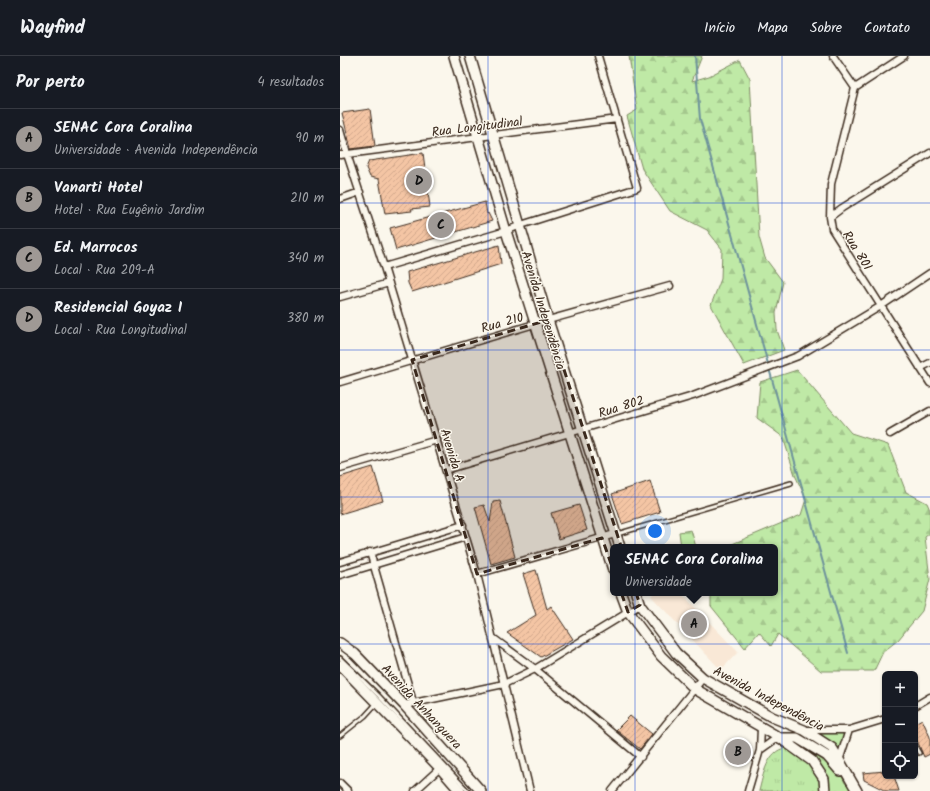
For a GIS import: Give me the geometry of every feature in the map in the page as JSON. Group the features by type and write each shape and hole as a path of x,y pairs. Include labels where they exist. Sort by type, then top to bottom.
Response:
{"main road":[{"name":"Avenida Independência","path":"454,56 506,231 610,561"},
{"name":"Avenida Independência","path":"470,56 548,320 619,544"},
{"name":"Avenida Independência","path":"622,596 628,612 661,656 695,689 780,738 812,761 824,779 825,791"},
{"name":"Avenida Independência","path":"637,596 640,605 676,653 704,678 772,717 804,730 832,748 856,790"},
{"name":"Avenida Anhanguera","path":"340,643 355,654 409,704 481,791"},
{"path":"340,665 440,768 460,791"},
{"path":"780,738 797,738 827,756 856,790"}],"street":[{"path":"384,267 506,231 637,188 598,56"},
{"path":"833,56 855,88 904,56"},
{"name":"Rua 801","path":"855,88 831,184 830,217 832,229 930,383"},
{"name":"Rua Longitudinal","path":"343,154 479,138 617,119"},
{"name":"Avenida A","path":"340,130 343,154 360,192 384,267 477,574 530,791"},
{"path":"830,217 930,153"},
{"path":"340,198 360,192"},
{"name":"Rua 802","path":"446,470 693,396 798,356 881,306 930,274"},
{"path":"340,297 389,283"},
{"name":"Rua 210","path":"340,382 535,323 670,286"},
{"path":"920,368 930,363"},
{"path":"890,434 930,411"},
{"path":"340,468 437,440"},
{"path":"340,562 462,525"},
{"path":"477,574 615,534"},
{"path":"340,574 466,537"},
{"path":"370,552 409,704 504,684 535,669 640,605"},
{"path":"493,638 535,669 641,757"},
{"path":"612,791 704,678"},
{"path":"918,704 930,698"},
{"path":"804,730 849,730 882,720"},
{"path":"748,791 760,750 761,728"},
{"path":"839,761 849,730"},
{"path":"760,750 774,740 780,738"},
{"path":"415,791 440,768"},
{"path":"340,783 348,791"}],"lane":[{"path":"615,534 792,483"},
{"path":"340,658 379,696 468,791"},
{"path":"340,736 365,716 377,703"}],"highlighted area":[{"path":"548,320 640,605 628,612 602,538 477,574 412,360"}],"shaded area":[{"path":"651,596 684,596 738,652 721,670"}],"green space":[{"path":"629,56 702,56 692,81 709,76 740,60 750,79 759,237 765,258 783,282 776,313 777,330 784,350 744,365 711,305 721,279 722,249 707,230 670,211 642,169 627,116 637,110"},
{"path":"797,370 851,433 888,445 906,492 927,503 930,510 930,533 925,537 930,579 922,611 898,640 883,652 874,671 821,671 778,634 771,646 759,632 745,648 711,606 711,596 778,596 778,544 732,544 801,515 806,499 795,475 783,437 757,418 760,382"},
{"path":"691,530 695,544 681,544 679,532"},
{"path":"810,732 845,732 840,753"},
{"path":"790,745 805,745 838,768 845,783 856,791 827,791 825,779"},
{"path":"786,748 810,765 819,777 824,791 759,791 764,771 770,759 774,753"}],"building":[{"path":"370,109 375,146 351,149 342,113"},
{"path":"423,153 430,207 385,214 379,179 370,177 366,168 369,161"},
{"path":"485,202 487,214 488,213 492,221 396,250 390,228"},
{"path":"499,245 501,264 412,292 408,283 407,272"},
{"path":"373,467 383,501 340,514 340,477"},
{"path":"650,481 660,512 622,524 612,494"},
{"path":"500,501 515,557 491,564 475,507 484,505 490,522 493,502"},
{"path":"579,505 587,530 559,539 551,513"},
{"path":"536,570 547,609 551,606 573,639 541,657 507,633 536,615 523,574"},
{"path":"630,716 652,734 640,749 616,730"},
{"path":"922,719 930,737 930,754 924,757 918,743 918,721"},
{"path":"882,771 882,779 895,779 899,791 886,791 864,780 863,773"}],"waterway":[{"path":"695,56 700,119 768,364"},
{"path":"770,372 848,653"}],"place":[{"name":"Residencial Goyaz I","path":"419,181"},
{"name":"Ed. Marrocos","path":"441,225"},
{"name":"SENAC Cora Coralina","path":"694,624"},
{"name":"Vanarti Hotel","path":"738,752"}]}
